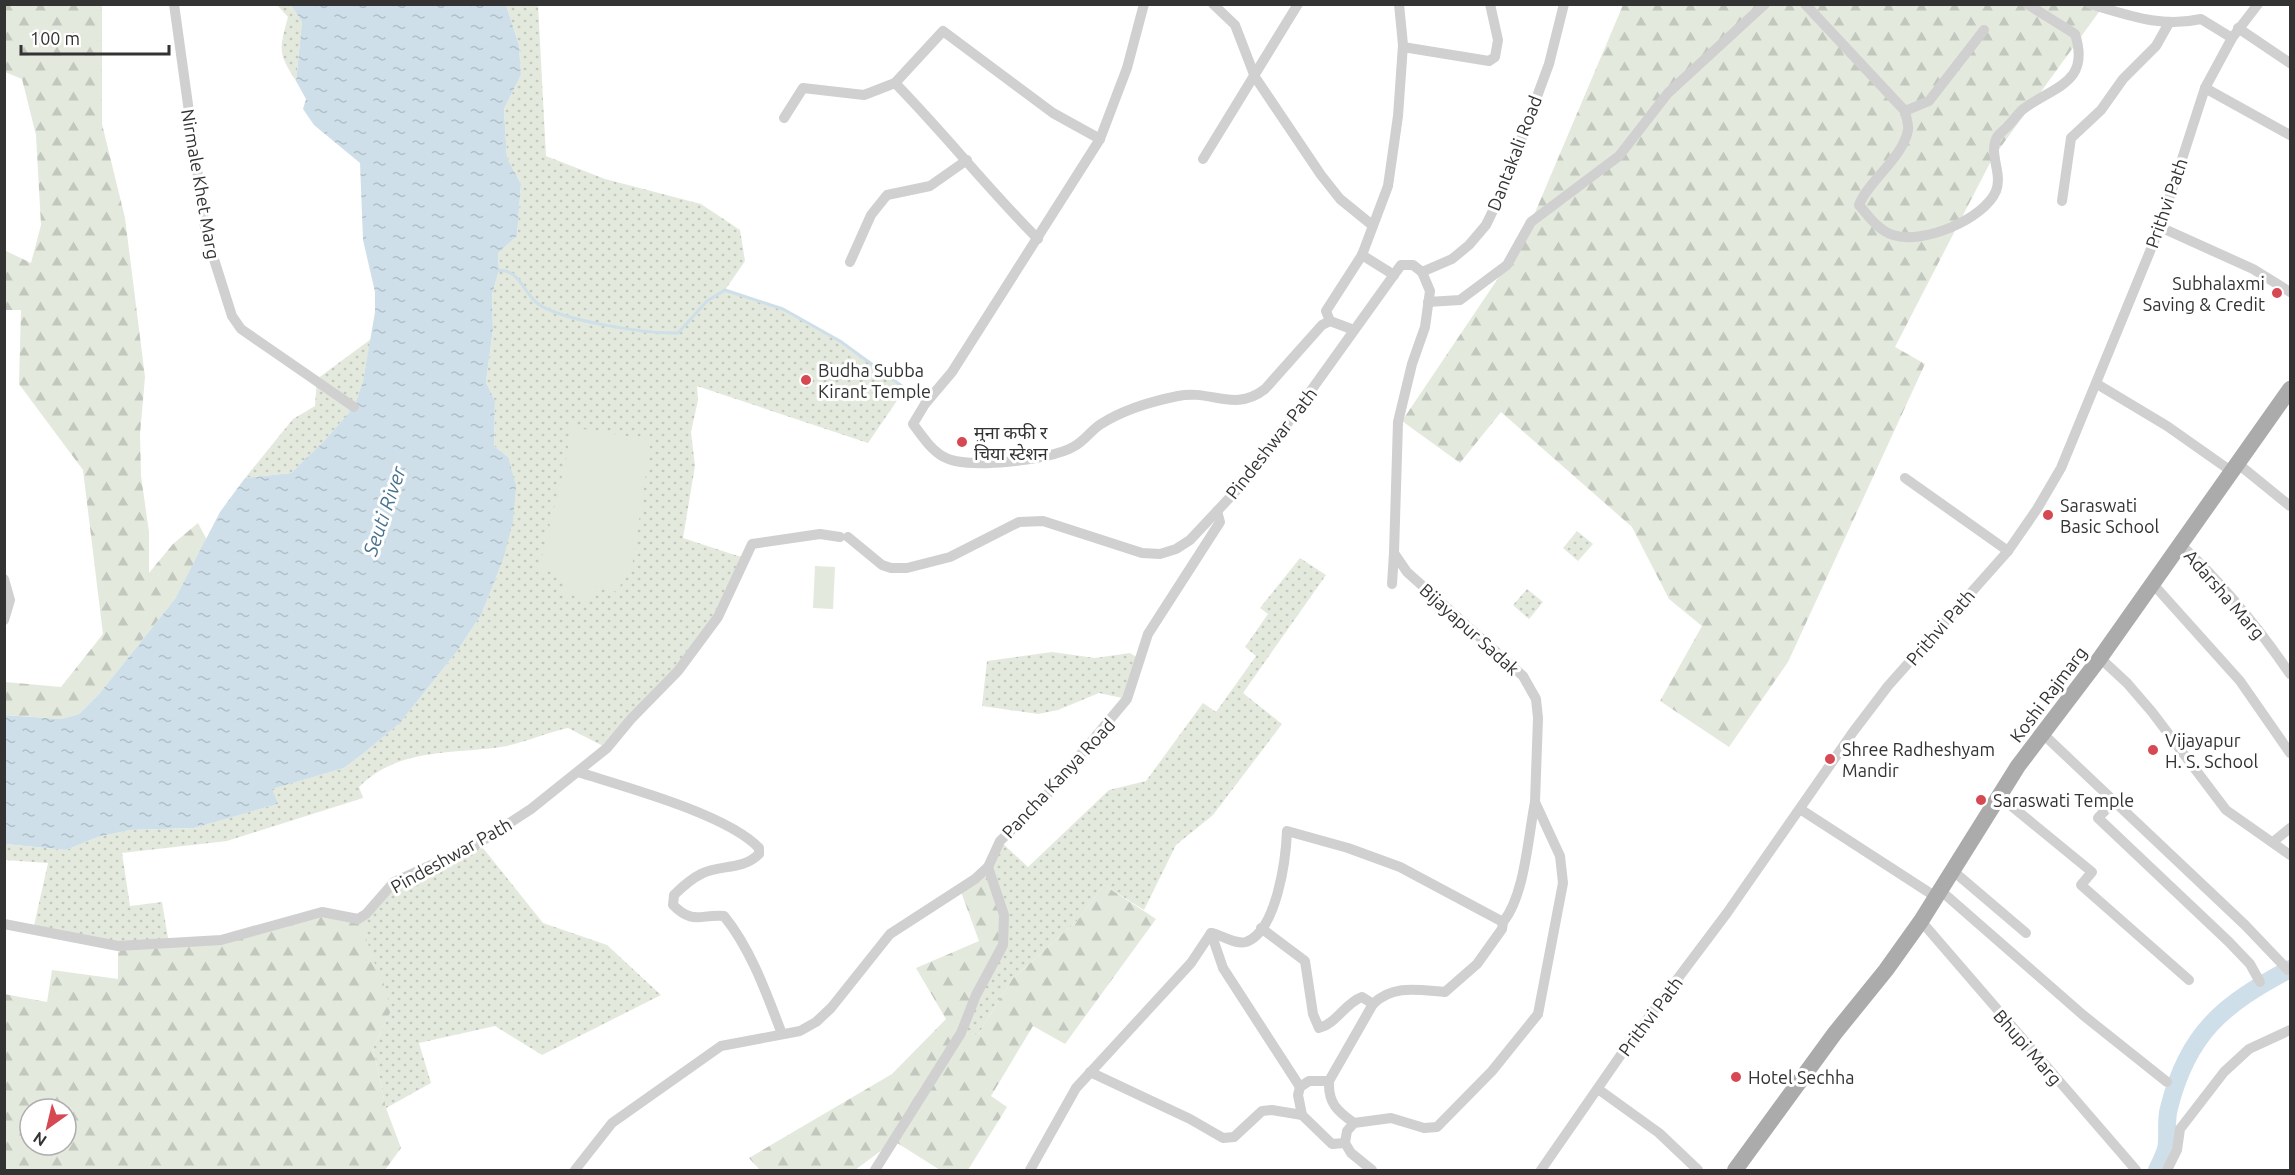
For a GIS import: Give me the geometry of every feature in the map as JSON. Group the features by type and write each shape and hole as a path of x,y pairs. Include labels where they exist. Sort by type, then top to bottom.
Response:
{"main road":[{"name":"Koshi Rajmarg","path":"1735,1170 1921,921 1998,795 2100,658 2234,467 2288,398"}],"street":[{"name":"Nirmale Khet Marg","path":"174,4 207,234 232,316 241,329 354,407"},
{"path":"1144,4 1126,68 1100,139 952,372 925,404 913,424 934,450 945,459 955,462 1019,460 1062,452 1075,447 1100,424 1121,413 1180,395 1243,401 1254,397 1265,389 1322,325 1330,321 1354,330"},
{"path":"1213,4 1235,25 1255,77 1321,175 1340,199 1372,225"},
{"path":"1203,159 1298,4"},
{"path":"1330,321 1326,311 1362,255 1388,186 1398,116 1403,47 1399,4"},
{"path":"1403,47 1489,61 1495,57 1498,40 1490,4"},
{"name":"Dantakali Road","path":"1394,275 1401,265 1413,265 1422,272 1452,259 1469,245 1486,225 1501,194 1549,64 1564,4"},
{"path":"1428,302 1460,300 1507,265 1531,222 1619,156 1668,93 1765,4"},
{"path":"1805,4 1905,111 1908,130 1889,165 1864,194 1859,205 1871,220 1892,235 1915,238 1937,233 1989,205 1997,188 1999,172 1995,157 1996,138 2023,110 2071,80 2081,54 2075,34 2027,4"},
{"path":"2090,4 2153,22 2169,23 2201,19 2232,38"},
{"name":"Prithvi Path","path":"1543,1167 1800,809 1825,770 1888,686 2008,550 2061,468 2160,227 2205,88 2238,28 2258,4"},
{"path":"2062,201 2071,138 2101,110 2123,79 2156,46 2169,23"},
{"path":"2238,28 2290,63"},
{"path":"1905,111 1929,101 1984,30"},
{"path":"784,118 803,88 864,95 895,83 943,31 1053,113 1100,139"},
{"path":"895,83 967,160 1006,207 1038,239"},
{"path":"2205,88 2290,135"},
{"path":"850,262 871,215 887,195 930,186 967,160"},
{"path":"2160,227 2253,269 2290,292"},
{"path":"1362,255 1394,275"},
{"path":"1392,584 1398,422 1412,364 1425,327 1429,284 1422,272"},
{"name":"Pindeshwar Path","path":"4,924 118,946 221,940 322,912 358,919 366,914 394,882 479,843 531,809 608,748 631,718 678,671 718,617 752,544 820,534 844,537 882,565 891,568 907,568 950,557 1019,522 1043,521 1142,553 1160,554 1176,549 1190,540 1249,477 1394,275"},
{"path":"2097,384 2234,467 2290,507"},
{"path":"1905,478 2008,550"},
{"name":"Pancha Kanya Road","path":"575,1170 612,1123 721,1046 800,1031 816,1022 831,1008 890,934 975,879 988,867 1000,841 1046,796 1126,699 1148,634 1220,522 1217,511"},
{"name":"Adarsha Marg","path":"2180,544 2210,572 2245,613 2290,674"},
{"name":"Bijayapur Sadak","path":"1354,1123 1391,1118 1425,1128 1437,1127 1492,1071 1538,1014 1563,883 1560,856 1535,802 1538,718 1536,699 1532,691 1523,676 1407,572 1394,553"},
{"path":"4,579 10,600 4,620"},
{"path":"2153,584 2240,681 2290,753"},
{"path":"2100,658 2152,712 2226,810 2290,855"},
{"path":"2042,733 2288,970"},
{"path":"578,772 720,822 738,830 759,848 759,854 753,860 740,866 702,873 674,895 673,905 684,915 696,919 712,915 724,916 753,966 782,1034"},
{"path":"1998,795 2092,872 2081,885 2189,980"},
{"path":"2114,801 2098,818 2250,963 2260,982"},
{"path":"1372,1170 1351,1153 1345,1143 1347,1131 1354,1123 1337,1112 1328,1096 1329,1081 1373,1004 1383,993 1407,990 1445,992 1478,964 1512,911 1535,802"},
{"path":"1800,809 1938,893 2082,1015 2167,1082"},
{"path":"2273,842 2290,828"},
{"path":"1211,933 1238,943 1247,942 1261,928 1278,892 1286,864 1287,831 1348,848 1400,867 1503,922"},
{"path":"875,1170 961,1033 976,995 1003,945 1004,915 988,867"},
{"path":"1952,870 2026,933"},
{"name":"Bhupi Marg","path":"1921,921 2136,1170"},
{"path":"1261,928 1305,961 1313,1014 1319,1028 1331,1021 1351,1001 1362,997 1373,1004"},
{"path":"1030,1170 1076,1088 1191,963 1211,933"},
{"path":"1211,933 1223,968 1300,1087"},
{"path":"2167,1170 2177,1150 2180,1129 2224,1072 2249,1049 2289,1034"},
{"path":"1090,1072 1190,1119 1223,1138 1234,1137 1262,1111 1272,1110 1302,1115 1332,1144 1345,1143"},
{"path":"1302,1115 1298,1095 1300,1087 1310,1081 1329,1081"},
{"path":"1598,1089 1659,1133 1698,1170"},
{"path":"1543,1167 1556,1170"}],"green space":[{"path":"5,5 102,5 102,124 125,218 145,377 140,434 141,476 149,532 149,573 173,544 198,523 207,540 175,599 99,694 79,714 61,719 5,715 5,682 61,687 103,634 83,470 19,384 21,310 5,310 4,250 31,263 41,225 36,135 22,79 5,72"},
{"path":"277,5 291,5 302,22 296,81 286,64 282,50 288,17"},
{"path":"506,5 538,5 546,156 605,179 701,204 740,230 745,261 725,290 783,309 840,341 905,389 868,443 697,386 698,400 691,432 695,466 683,538 738,556 746,556 718,617 607,748 568,728 501,747 426,755 390,765 374,774 359,787 363,798 227,841 122,853 130,906 162,902 169,944 118,946 33,930 48,863 5,860 4,844 66,850 98,837 130,830 194,828 277,804 271,789 344,768 400,723 458,650 482,613 503,560 508,457 494,446 495,401 486,382 493,329 492,295 499,270 498,253 517,236 521,184 507,158 504,109 521,75 519,45"},
{"path":"1623,5 2104,5 1992,159 1895,347 1925,364 1788,662 1729,747 1660,701 1702,626 1669,599 1632,527 1501,412 1460,463 1402,421 1507,265 1531,222"},
{"path":"371,339 363,381 354,407 324,441 291,473 245,478 293,419 315,406 317,379"},
{"path":"571,427 651,440 633,561 617,592 596,586 590,600 563,592 563,575 539,568 566,460"},
{"path":"1577,531 1593,544 1578,561 1563,548"},
{"path":"1300,558 1326,575 1243,693 1282,724 1213,815 1176,845 1144,910 1104,885 1077,921 1012,979 978,1035 961,1033 991,972 975,879 1000,841 1028,867 1109,790 1146,781 1203,703 1216,712 1256,656 1245,647 1268,614 1260,608"},
{"path":"815,566 835,567 833,609 813,608"},
{"path":"1527,589 1543,602 1529,619 1513,605"},
{"path":"1052,652 1095,658 1130,653 1138,658 1127,699 1099,693 1058,710 1038,714 982,706 987,661"},
{"path":"479,843 543,923 607,945 661,995 542,1055 495,1026 419,1043 431,1083 386,1108 373,1048 391,1011 367,945 366,919 374,903 387,889 425,867"},
{"path":"975,879 997,890 1003,945 962,1033 978,1035 1012,979 1077,921 1104,885 1156,919 1065,1044 1033,1026 991,1096 1007,1107 968,1170 940,1170 894,1141 855,1170 760,1170 749,1158 892,1074 946,1019 916,968 979,941 960,889"},
{"path":"322,912 345,917 366,914 365,935 375,964 379,966 391,1011 373,1048 386,1108 401,1148 385,1170 5,1170 4,994 47,1002 52,970 118,979 118,946 221,940"}],"water":[{"name":"Seuti River","path":"291,5 506,5 519,45 521,75 504,109 507,158 521,184 517,236 498,253 499,270 492,295 493,329 486,382 495,401 494,446 508,457 516,486 513,521 503,560 482,613 458,650 400,723 344,768 272,789 278,804 194,828 130,830 98,837 66,850 5,844 4,715 61,719 79,714 99,694 175,599 220,512 245,478 291,473 354,407 363,381 375,312 375,292 363,240 360,163 314,125 303,109 306,99 296,81 302,22"}],"waterway":[{"path":"496,271 504,271 515,276 532,298 548,309 584,321 665,333 678,333 707,301 725,290 783,309 840,341 921,400"},
{"path":"2157,1170 2166,1149 2168,1113 2177,1082 2198,1040 2228,1008 2290,969"}],"place":[{"name":"Subhalaxmi Saving & Credit","path":"2277,293"},
{"name":"Budha Subba Kirant Temple","path":"806,380"},
{"name":"मुना कफी र चिया स्टेशन","path":"962,442"},
{"name":"Saraswati Basic School","path":"2048,515"},
{"name":"Vijayapur H. S. School","path":"2153,750"},
{"name":"Shree Radheshyam Mandir","path":"1830,759"},
{"name":"Saraswati Temple","path":"1981,800"},
{"name":"Hotel Sechha","path":"1736,1077"}]}
